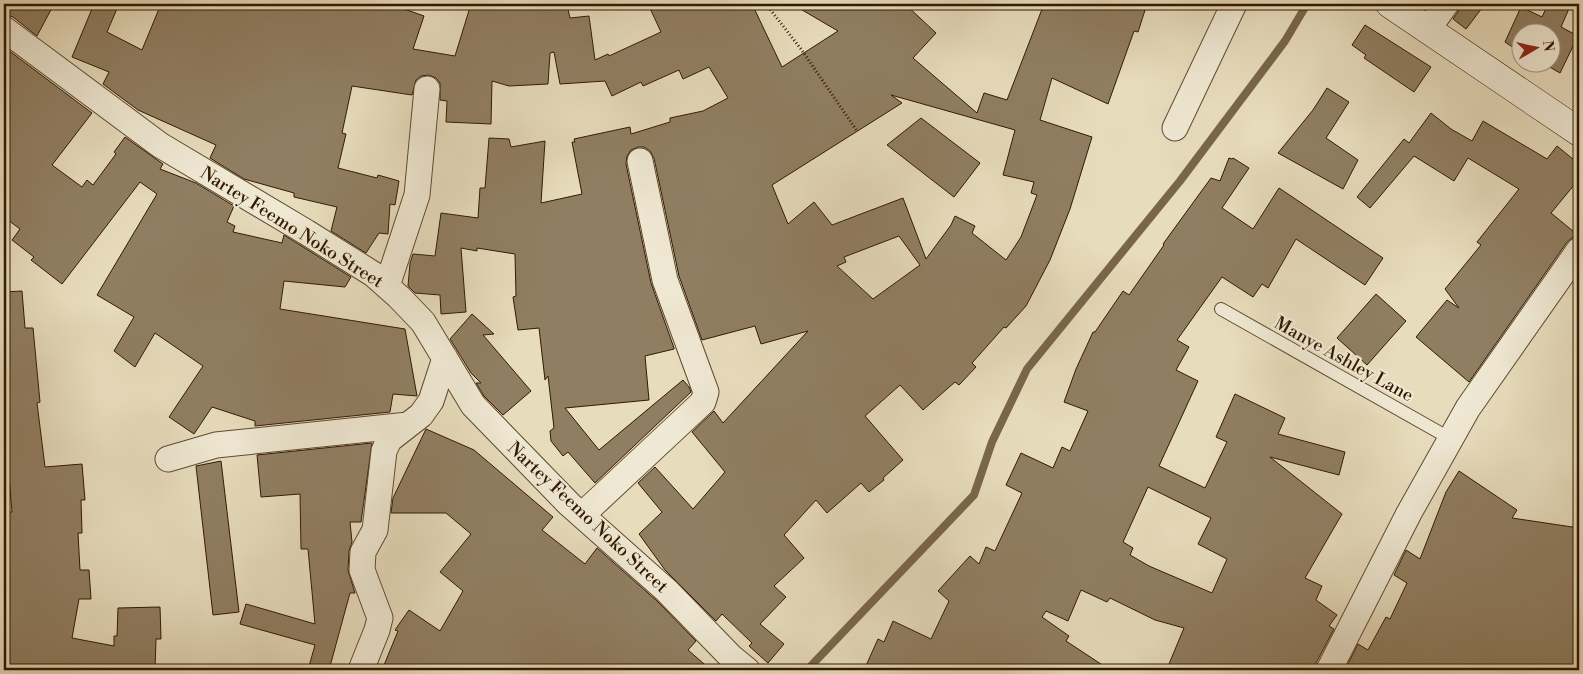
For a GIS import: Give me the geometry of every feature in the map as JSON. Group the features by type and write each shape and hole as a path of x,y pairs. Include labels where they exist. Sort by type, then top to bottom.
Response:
{"street":[{"path":"1175,128 1234,4"},
{"path":"1390,4 1579,132"},
{"path":"1428,29 1446,4"},
{"name":"Nartey Feemo Noko Street","path":"4,29 160,145 306,232 373,274 387,286 423,322 473,405 582,515 667,591 739,664"},
{"path":"387,286 417,195 427,89"},
{"path":"582,515 703,402 706,392 665,280 640,161"},
{"path":"1329,670 1409,513 1468,408 1579,250"},
{"path":"361,670 380,618 362,570 363,552 375,530 384,451 389,440 421,415 431,401 444,358"},
{"path":"168,459 216,445 408,425"}],"lane":[{"name":"Manye Ashley Lane","path":"1221,309 1451,439"}],"path":[{"path":"766,4 801,49 857,131"}],"building":[{"path":"13,4 54,4 37,36 13,17 7,15"},
{"path":"94,4 119,4 107,32 142,50 161,4 390,4 424,16 413,49 455,56 471,4 543,4 544,10 567,5 570,18 589,16 595,60 608,54 609,56 661,32 648,4 752,4 782,67 838,31 792,4 905,4 936,33 913,58 977,113 984,93 1007,100 1044,4 1147,4 1138,32 1134,31 1108,104 1052,78 1040,120 1092,137 1070,209 1050,260 1026,306 1006,328 1004,327 972,363 976,367 959,385 955,382 923,410 900,385 865,416 903,460 883,478 884,480 869,492 861,483 827,513 816,500 784,535 804,558 774,586 786,597 760,624 784,644 768,663 749,646 752,643 722,614 716,621 665,570 639,534 662,512 638,483 655,467 693,509 725,472 692,432 714,411 723,423 808,331 761,344 755,326 702,340 679,276 654,158 650,151 644,147 631,150 627,156 626,164 651,283 674,349 645,356 649,400 565,408 599,450 683,380 691,392 595,483 568,452 563,456 551,441 550,431 554,428 548,376 545,380 539,328 518,330 513,297 516,296 515,254 477,248 477,251 461,248 466,312 441,314 440,295 415,293 408,286 410,263 413,254 435,256 441,213 478,218 480,188 485,188 489,138 509,139 511,147 545,141 541,203 582,194 572,142 575,142 574,139 630,127 631,134 670,122 670,118 703,111 728,98 709,67 683,79 679,70 643,86 641,82 612,96 605,81 560,84 554,52 550,53 548,84 509,86 492,81 491,124 446,122 447,101 440,100 440,83 436,78 429,75 421,76 416,80 412,95 352,86 342,133 346,134 338,168 377,178 378,175 399,181 395,205 390,204 388,234 379,233 366,253 331,231 337,207 294,197 294,193 244,179 210,158 216,145 138,110 103,84 109,72 72,57","holes":["891,95 1015,130 1003,175 1034,182 1031,193 1037,195 1021,237 1006,260 972,233 975,226 955,216 951,225 926,259 903,198 832,225 814,202 788,224 772,185 902,103","899,236 920,265 873,299 837,266 846,262 844,257"]},
{"path":"1460,4 1485,4 1466,29 1453,19 1458,12"},
{"path":"1548,4 1571,4 1561,27 1578,36 1560,73 1558,72 1560,72 1560,22 1514,22 1521,7 1542,17"},
{"path":"1365,25 1431,67 1414,92 1364,58 1366,55 1352,45"},
{"path":"1510,31 1510,45 1505,42"},
{"path":"4,47 92,113 52,165 82,187 87,180 93,185 116,154 114,152 125,137 163,164 160,169 196,183 234,206 227,222 235,226 233,232 282,243 284,235 351,277 345,287 284,281 280,309 405,329 417,396 393,394 390,412 255,426 255,421 212,407 194,434 169,417 203,366 155,333 135,367 114,351 134,317 97,295 157,194 140,182 62,284 31,260 34,257 12,240 20,229 4,217"},
{"path":"1327,88 1349,102 1326,138 1358,160 1343,189 1278,153 1313,110"},
{"path":"1431,113 1451,129 1472,141 1483,121 1547,159 1557,146 1579,164 1579,179 1551,213 1579,236 1573,237 1567,242 1469,382 1416,337 1447,300 1459,308 1445,289 1481,245 1477,242 1519,189 1468,158 1454,181 1414,156 1370,208 1357,197 1404,139 1409,143"},
{"path":"921,118 980,163 954,197 887,145"},
{"path":"1229,158 1233,158 1249,168 1222,208 1253,229 1279,188 1383,258 1365,285 1296,239 1268,288 1262,284 1253,297 1222,277 1177,340 1189,347 1176,370 1198,381 1159,466 1205,488 1227,442 1216,437 1235,394 1285,418 1278,434 1345,452 1339,475 1270,457 1342,514 1305,578 1322,586 1316,600 1337,615 1329,626 1334,629 1316,663 1315,670 1182,670 1169,664 1184,628 1155,620 1110,598 1107,602 1081,590 1068,621 1046,611 1042,617 1069,636 1066,641 1110,670 864,670 878,639 884,642 893,621 931,639 949,601 938,591 970,556 979,564 986,547 995,551 1022,493 1006,485 1021,453 1053,468 1062,447 1070,451 1088,411 1064,402 1076,369 1093,332 1095,332 1123,291 1129,295 1211,178 1220,181","holes":["1148,487 1211,518 1198,544 1227,559 1212,593 1149,566 1130,555 1133,548 1123,542"]},
{"path":"22,291 25,328 33,328 40,402 37,403 45,467 82,464 85,500 81,500 82,533 78,533 80,570 89,570 91,599 79,599 72,638 114,646 114,636 117,636 118,608 160,607 161,639 156,639 155,670 4,670 4,512 12,512 4,417 4,411 7,411 4,379 4,292"},
{"path":"1376,294 1406,321 1367,365 1337,338"},
{"path":"472,314 494,334 483,335 531,391 503,415 484,396 476,383 481,383 471,373 450,339"},
{"path":"426,429 474,450 553,517 542,530 585,564 597,548 657,601 696,641 688,650 711,670 382,670 398,631 395,630 409,610 440,631 463,591 440,572 471,534 446,513 391,513 393,498"},
{"path":"372,443 361,522 350,522 352,542 349,551 348,570 355,593 350,593 329,670 308,670 315,645 240,624 246,604 315,624 308,549 301,549 300,494 261,497 257,455"},
{"path":"221,461 239,612 213,615 196,466"},
{"path":"1459,471 1517,510 1512,518 1579,528 1579,670 1345,670 1358,644 1368,650 1386,617 1390,619 1407,583 1394,575 1406,550 1420,559 1446,492"}],"waterway":[{"path":"807,670 974,495 992,442 1027,369 1180,181 1285,41 1307,4"}]}
